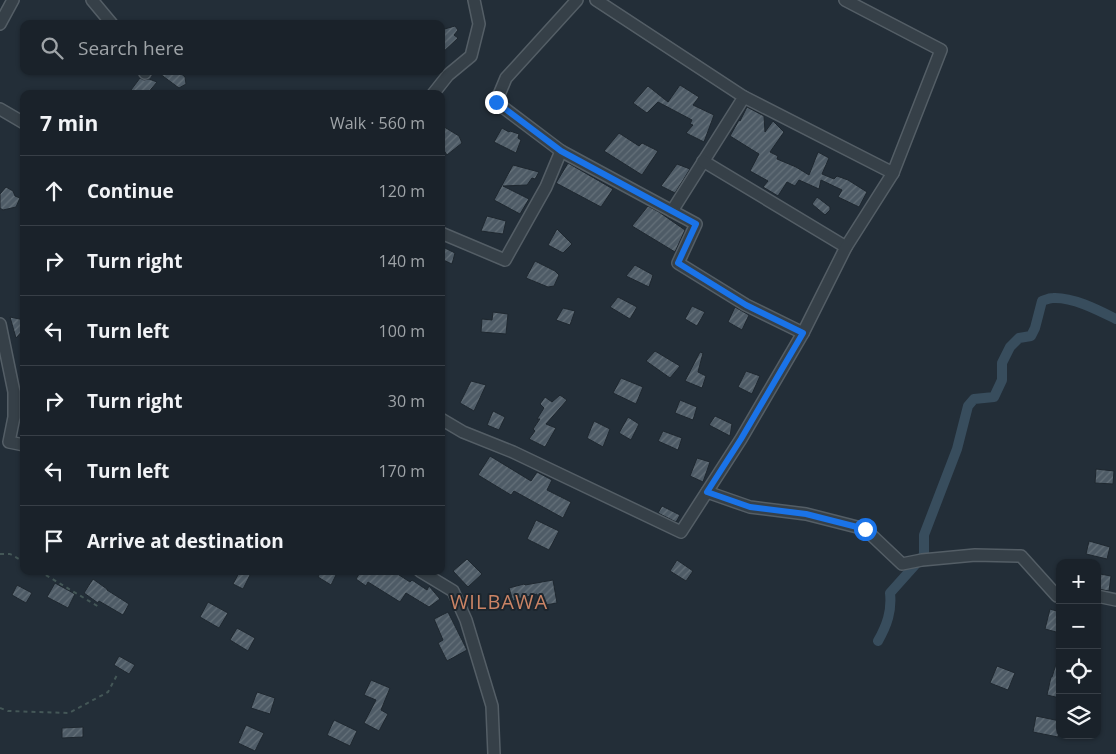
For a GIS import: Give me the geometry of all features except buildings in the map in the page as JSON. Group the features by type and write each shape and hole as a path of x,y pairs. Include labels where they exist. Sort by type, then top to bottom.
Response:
{"street":[{"path":"0,24 13,0"},
{"path":"92,0 109,20"},
{"path":"436,90 448,75 471,56 479,24 474,0"},
{"path":"577,0 506,78 496,102 561,151 696,224 678,263 746,305 803,333"},
{"path":"596,0 744,97 893,173"},
{"path":"445,421 463,432 513,452 681,532 741,439 803,333 846,247 893,173 941,50 845,0"},
{"path":"672,211 744,97"},
{"path":"0,109 20,121"},
{"path":"445,235 504,260 546,187 561,151"},
{"path":"703,161 846,247"},
{"path":"0,324 14,392 14,417 9,442 20,444"},
{"path":"707,492 750,507 806,514 865,529 902,564 922,560 975,555 1021,556 1056,594"},
{"path":"427,575 453,591 466,620 492,706 494,754"},
{"path":"1101,597 1116,600"}],"path":[{"path":"0,554 10,554 20,560"},
{"path":"46,575 99,607"},
{"path":"0,708 69,713 108,692 117,675"}],"waterway":[{"path":"878,641 888,618 890,593 924,555 924,535 957,449 968,406 974,399 994,397 1002,380 1002,363 1010,347 1019,338 1031,336 1042,301 1061,298 1085,305 1116,319"}],"district":[{"name":"WILBAWA","path":"499,601"}],"route":[{"path":"496,102 561,151 696,224 678,263 746,305 803,333 741,439 707,492 750,507 806,514 865,529"}]}
